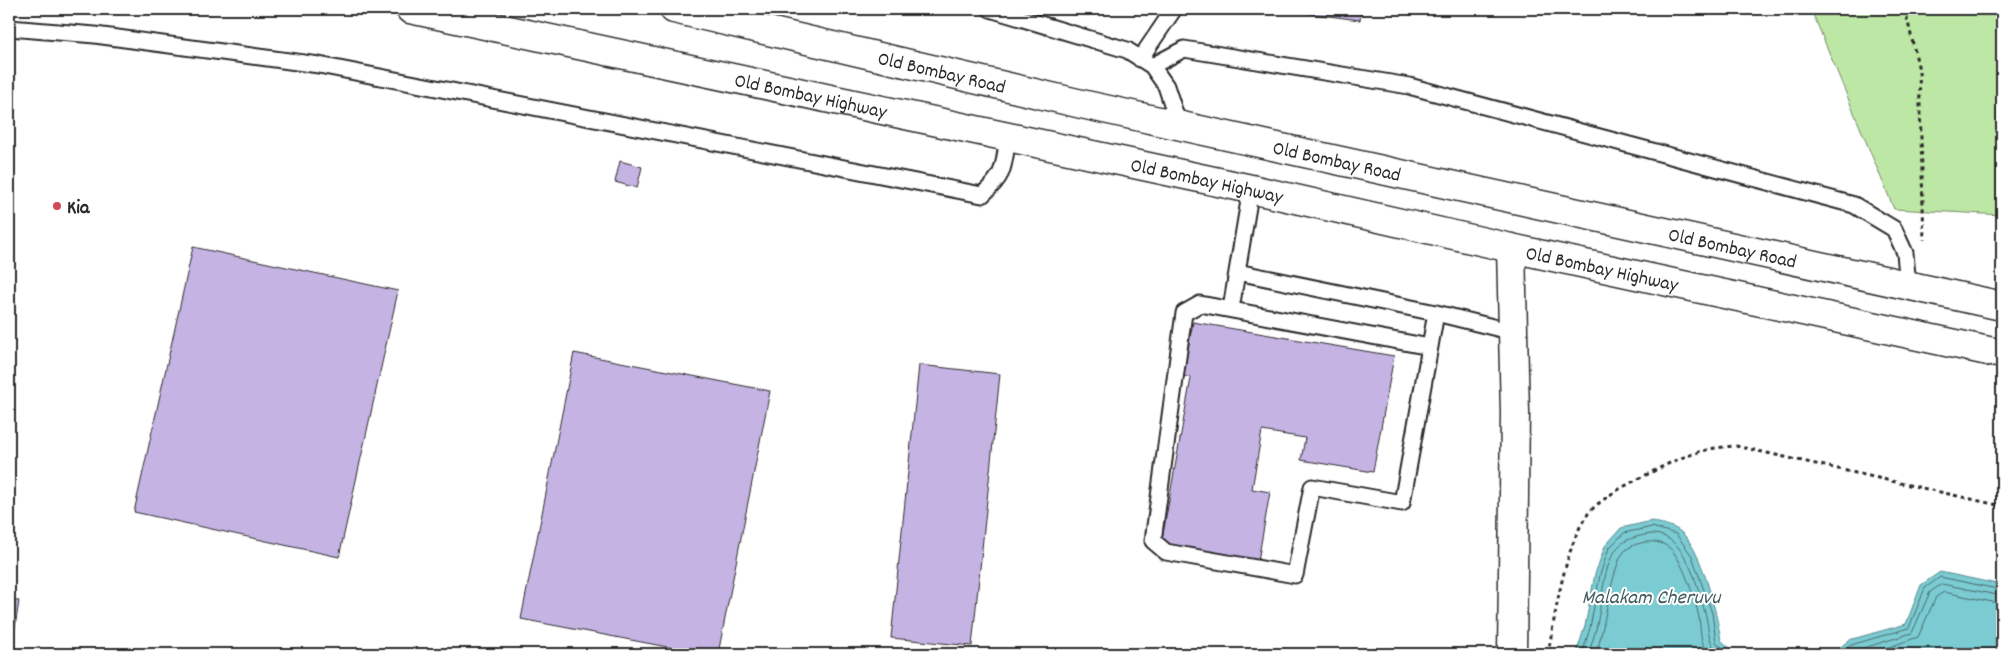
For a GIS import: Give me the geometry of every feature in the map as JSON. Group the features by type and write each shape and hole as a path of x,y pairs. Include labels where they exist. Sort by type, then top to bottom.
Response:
{"main road":[{"name":"Old Bombay Highway","path":"410,9 1251,189 1511,248 2002,354"},
{"name":"Old Bombay Road","path":"674,9 1179,125 2002,306"},
{"path":"1511,248 1515,423 1512,654"}],"lane":[{"path":"990,9 1127,50 1146,62 1166,86 1179,125"},
{"path":"1146,62 1174,9"},
{"path":"9,28 95,34 319,65 982,195 997,181 1000,175 1008,137"},
{"path":"1146,62 1184,49 1409,86 1854,205 1894,229 1905,253 1908,286"},
{"path":"1231,309 1251,189"},
{"path":"1237,272 1436,313 1513,332"},
{"path":"1430,347 1200,304 1184,313 1153,541 1166,552 1295,575 1312,487 1402,503 1430,347 1436,313"}],"path":[{"path":"1905,9 1919,70 1924,244"},
{"path":"1548,654 1568,561 1585,517 1615,491 1671,461 1713,447 1736,446 2002,506"}],"green space":[{"path":"1811,9 2002,9 2002,215 1894,209"}],"water":[{"name":"Malakam Cheruvu","path":"1652,521 1678,530 1686,537 1694,549 1707,580 1721,640 1736,654 1576,654 1585,626 1595,574 1605,546 1621,528"},
{"path":"1940,572 2002,585 2002,654 1832,654 1849,640 1906,624 1921,585"}],"building":[{"path":"1273,9 1362,9 1360,20"},
{"path":"620,161 642,167 637,188 615,182"},
{"path":"193,247 398,291 339,557 134,512"},
{"path":"1193,322 1394,356 1373,472 1301,460 1305,438 1262,431 1252,489 1270,492 1258,561 1161,545 1191,378 1183,376"},
{"path":"574,353 770,391 718,654 704,654 521,619"},
{"path":"919,365 1000,374 972,646 891,638"},
{"path":"9,600 19,601 14,634 9,635"},
{"path":"10,636 14,654 9,654"}],"place":[{"name":"Kia","path":"57,206"}]}
